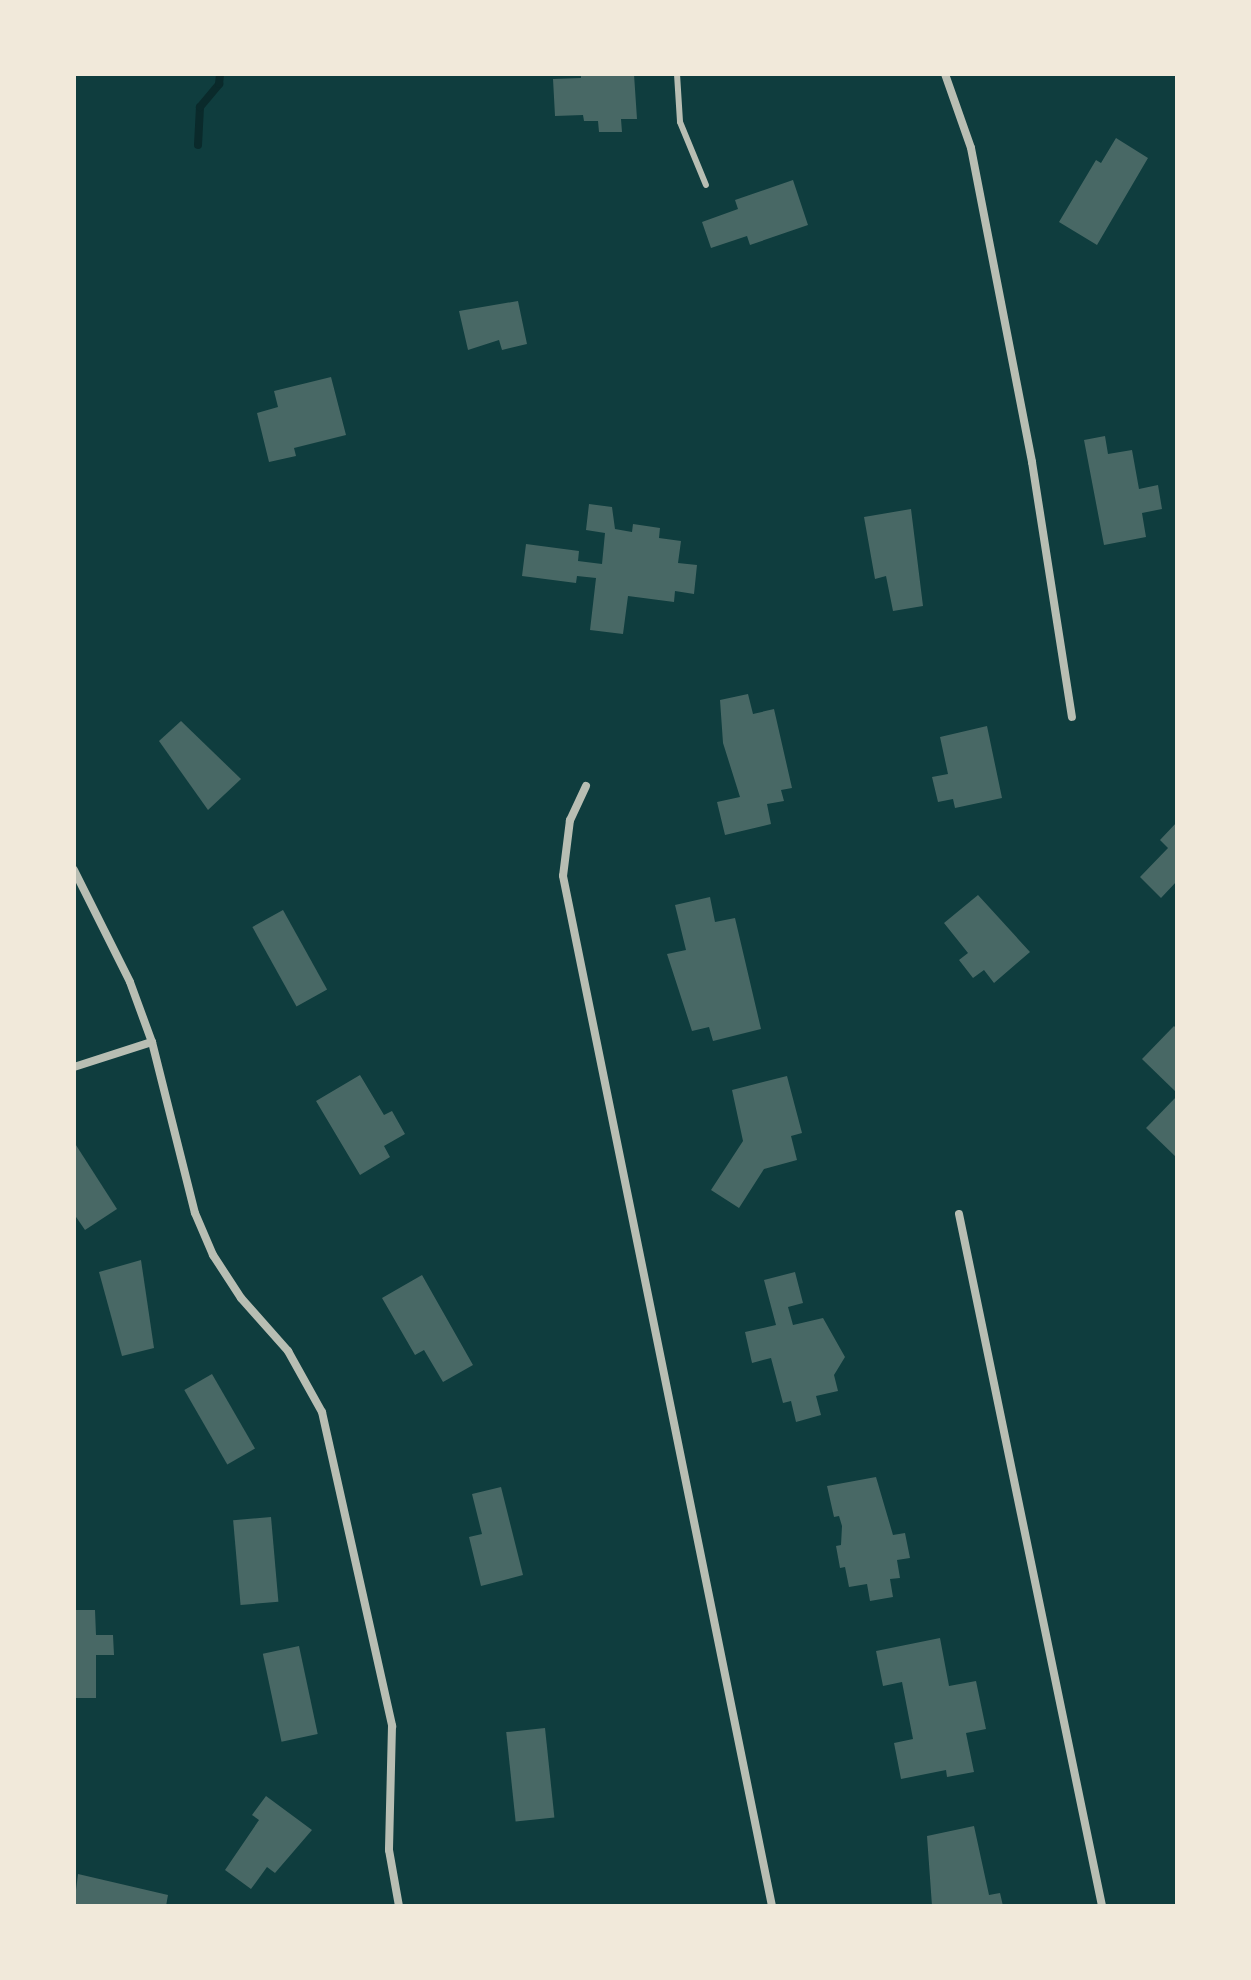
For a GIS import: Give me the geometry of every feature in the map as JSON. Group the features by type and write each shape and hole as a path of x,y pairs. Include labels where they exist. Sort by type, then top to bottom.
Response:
{"street":[{"path":"945,74 971,148 1032,462 1072,717"},
{"path":"586,786 570,820 563,876 772,1906"},
{"path":"74,870 130,982 152,1042 184,1173 213,1255 295,1361 322,1412 392,1726 389,1850 399,1906"},
{"path":"74,1067 152,1042"},
{"path":"959,1214 1102,1906"}],"lane":[{"path":"677,74 680,122 706,185"}],"building":[{"path":"581,74 634,74 637,119 621,119 622,132 599,132 598,121 584,121 583,115 555,116 553,79 581,78"},
{"path":"1116,138 1148,158 1097,245 1059,222 1096,160 1101,163"},
{"path":"793,180 808,225 750,245 747,236 711,248 702,222 738,209 735,200"},
{"path":"518,301 527,344 502,350 499,340 468,350 459,311"},
{"path":"331,377 346,435 294,448 296,456 269,462 257,413 278,407 274,391"},
{"path":"1105,436 1108,454 1132,450 1139,489 1158,485 1162,509 1142,513 1146,537 1104,545 1084,440"},
{"path":"589,504 612,507 615,529 632,532 633,524 660,528 659,538 681,541 678,563 697,565 694,594 675,591 674,602 628,596 623,634 590,630 596,578 577,576 576,583 522,576 526,544 579,551 578,561 602,564 605,533 586,530"},
{"path":"911,509 923,606 893,611 886,576 875,579 864,517"},
{"path":"748,694 753,714 774,709 792,788 781,790 784,801 767,804 771,824 725,835 717,802 740,797 723,743 720,700"},
{"path":"181,721 241,779 208,810 159,741"},
{"path":"987,726 1002,798 955,808 953,799 938,802 932,777 948,774 940,737"},
{"path":"1177,822 1177,881 1161,898 1140,877 1168,848 1160,840"},
{"path":"978,895 1030,952 994,983 984,970 973,978 959,960 968,953 944,923"},
{"path":"710,897 715,922 735,918 761,1029 713,1041 709,1027 692,1031 667,954 686,950 675,905"},
{"path":"283,910 327,990 297,1007 252,927"},
{"path":"1174,1026 1177,1029 1177,1093 1142,1059"},
{"path":"360,1075 384,1115 392,1111 405,1134 384,1146 390,1157 360,1175 316,1101"},
{"path":"787,1076 802,1133 791,1136 797,1160 764,1169 739,1208 711,1190 743,1141 732,1090"},
{"path":"1177,1096 1177,1158 1146,1128"},
{"path":"74,1142 117,1209 85,1230 74,1214"},
{"path":"141,1260 154,1348 122,1356 99,1272"},
{"path":"795,1272 803,1303 788,1307 793,1325 823,1318 845,1357 834,1375 838,1391 816,1396 821,1415 796,1422 791,1401 783,1403 771,1358 752,1363 745,1332 776,1325 764,1280"},
{"path":"422,1275 473,1365 443,1382 424,1350 415,1355 382,1298"},
{"path":"212,1374 255,1448 227,1464 184,1390"},
{"path":"876,1477 893,1535 905,1533 910,1558 897,1560 900,1578 890,1579 893,1597 870,1601 867,1584 849,1587 845,1567 840,1568 836,1546 841,1545 842,1526 839,1516 834,1517 827,1486"},
{"path":"501,1487 523,1575 481,1586 469,1537 482,1534 472,1494"},
{"path":"271,1517 278,1602 241,1605 233,1520"},
{"path":"74,1610 95,1610 96,1635 113,1635 114,1655 96,1655 96,1698 74,1698"},
{"path":"940,1638 949,1686 976,1681 986,1729 966,1733 974,1772 947,1777 946,1770 901,1779 894,1743 913,1739 902,1682 883,1686 876,1651"},
{"path":"299,1646 318,1734 282,1742 263,1654"},
{"path":"545,1728 554,1818 516,1822 506,1732"},
{"path":"266,1796 312,1830 275,1873 267,1867 251,1889 225,1870 259,1820 252,1815"},
{"path":"974,1826 989,1895 1000,1893 1003,1906 932,1906 927,1836"},
{"path":"78,1874 168,1895 166,1906 74,1906"}],"waterway":[{"path":"198,145 200,107 219,84 220,74"}]}
